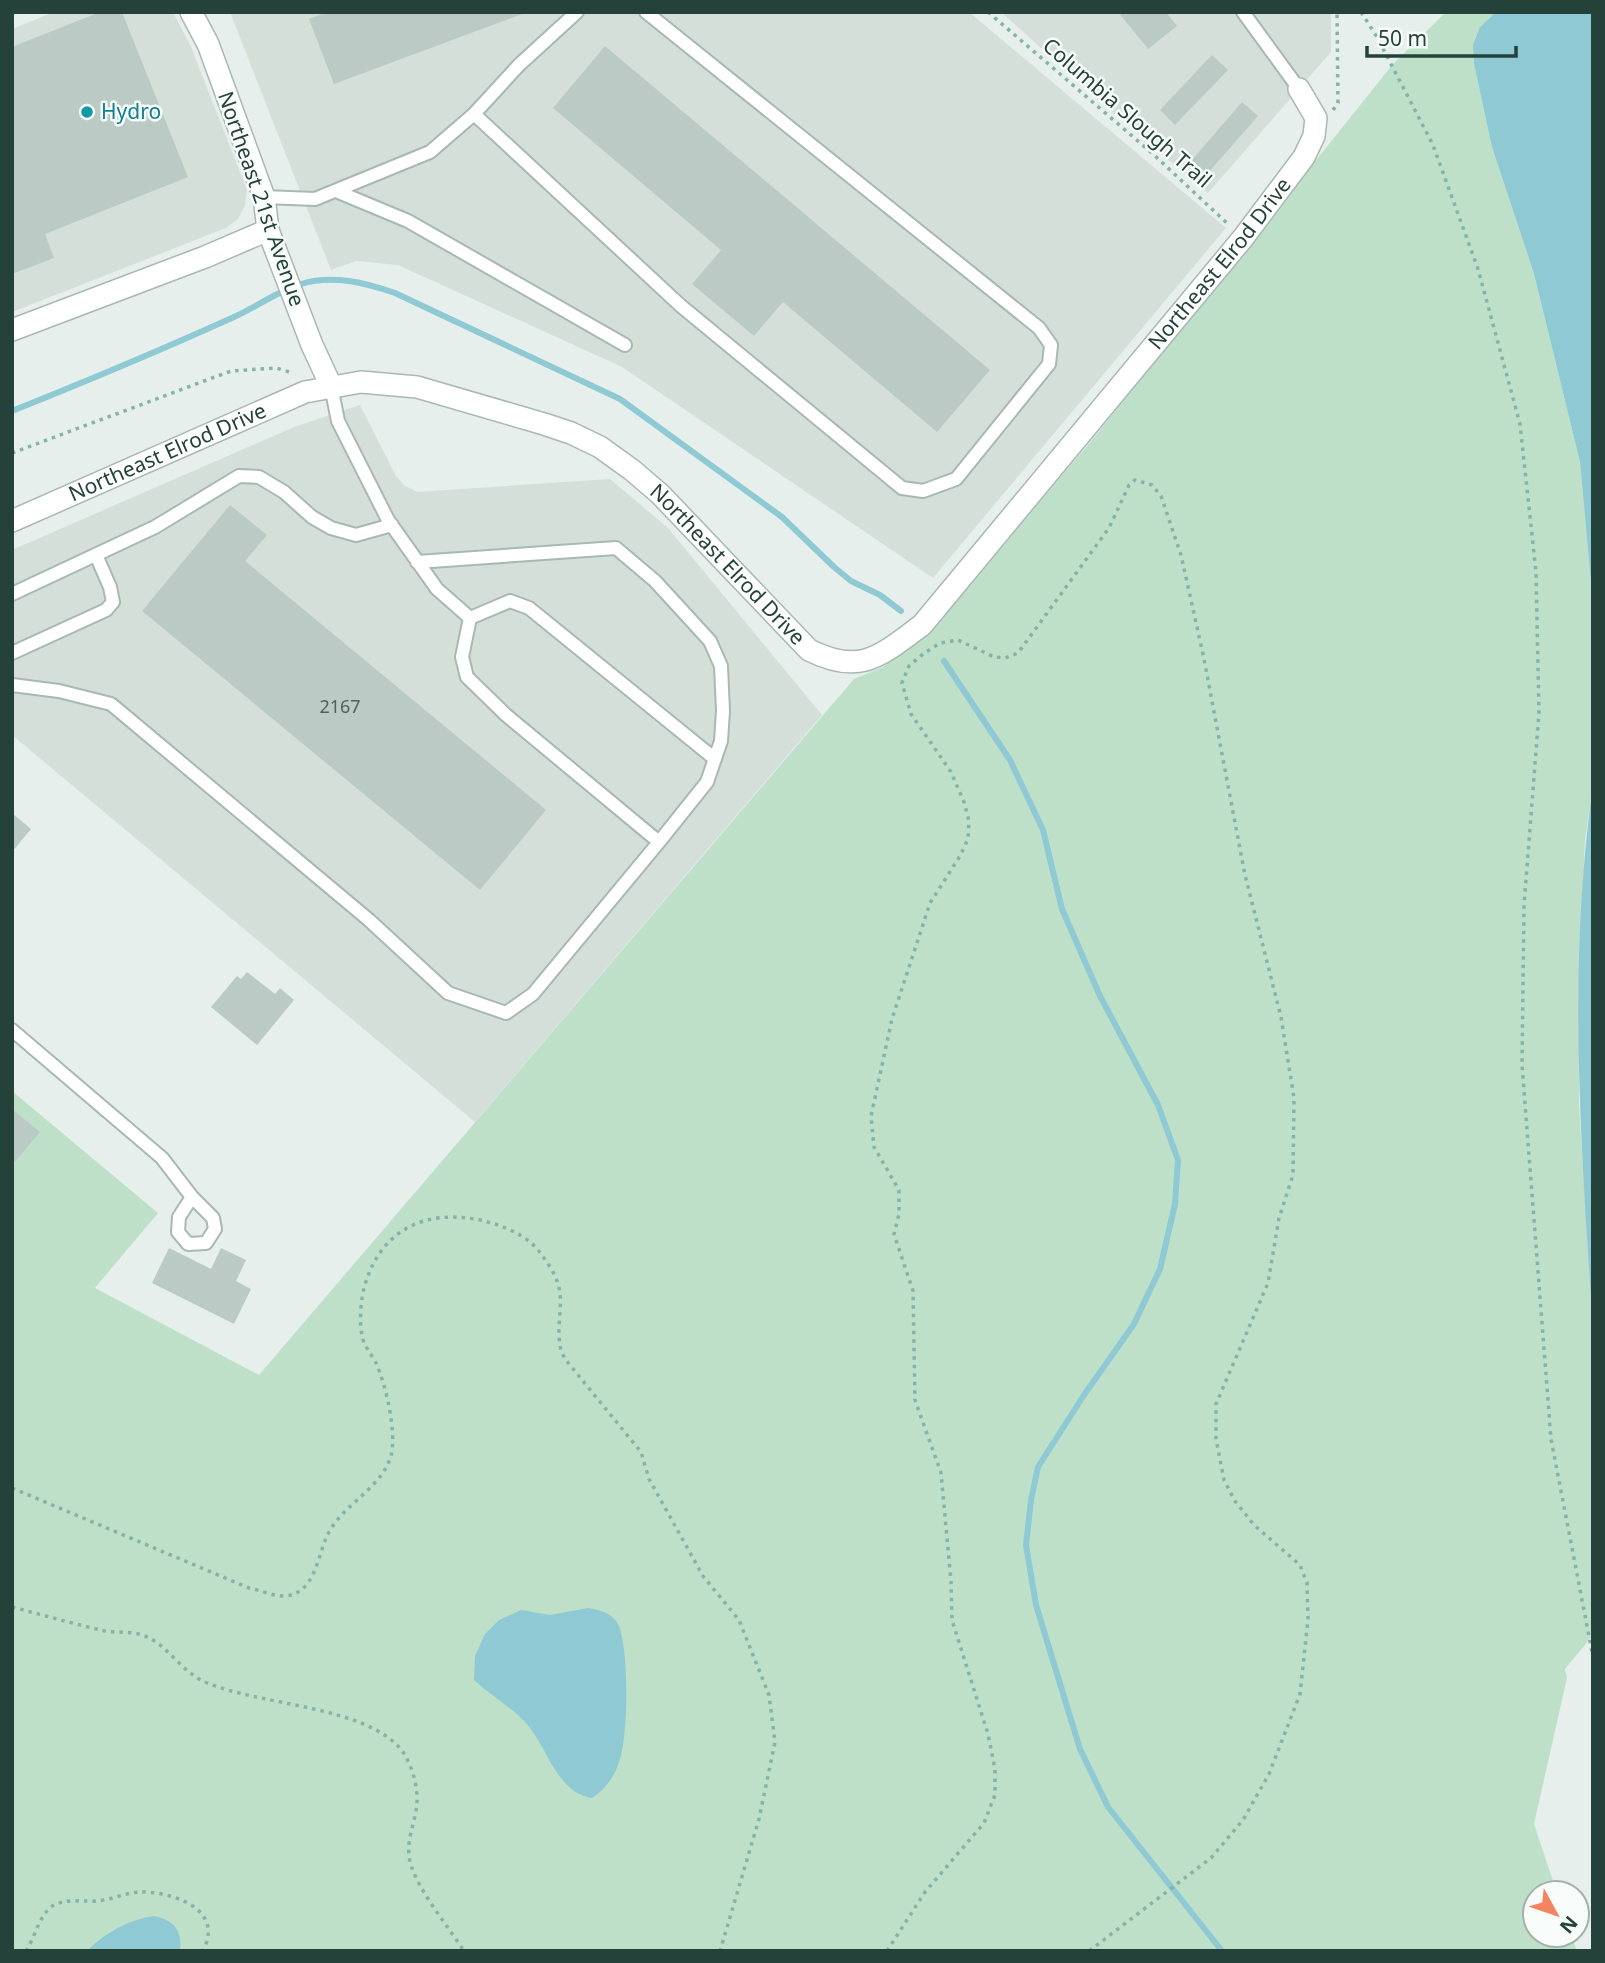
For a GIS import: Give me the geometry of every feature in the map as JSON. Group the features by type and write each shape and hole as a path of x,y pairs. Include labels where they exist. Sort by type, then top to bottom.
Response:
{"street":[{"name":"Northeast 21st Avenue","path":"191,12 208,44 264,197 268,230 276,255 331,386"},
{"name":"Northeast Elrod Drive","path":"12,521 305,392 361,382 417,387 572,433 600,447 660,494 809,650 840,662 858,663 871,660 922,625 1243,238 1304,157 1314,136 1316,118 1299,89"},
{"path":"12,330 205,257 268,230"}],"lane":[{"path":"264,197 315,199 430,152 474,114 519,65 577,12"},
{"path":"474,114 681,306 902,488 923,491 956,479 1049,364 1051,345 1039,328 646,12"},
{"path":"1243,12 1299,89"},
{"path":"336,191 419,227 625,345"},
{"path":"331,386 338,421 392,525 437,589 470,618"},
{"path":"12,594 155,527 239,476 259,477 284,492 312,517 331,528 356,535 392,525"},
{"path":"12,685 59,691 111,704 369,920 448,993 506,1013 533,994 708,782 722,741 721,666 710,640 655,581 617,548 417,562"},
{"path":"12,653 106,610 113,602 110,587 96,555"},
{"path":"470,618 510,601 529,608 715,759"},
{"path":"470,618 462,657 467,677 506,715 659,842"},
{"path":"12,1030 162,1158 192,1197"}],"path":[{"name":"Columbia Slough Trail","path":"988,12 1153,154 1243,238"},
{"path":"1337,12 1338,103"},
{"path":"1361,12 1377,37 1433,145 1478,269 1520,424 1536,572 1539,713 1524,905 1522,1065 1551,1438 1593,1657"},
{"path":"12,453 231,371 276,368 293,373"},
{"path":"887,1951 925,1892 984,1823 995,1795 995,1769 988,1734 952,1620 941,1473 915,1400 913,1291 894,1234 899,1214 900,1189 874,1147 871,1116 892,1019 930,902 960,856 969,830 964,802 951,772 911,714 902,683 909,666 940,643 958,640 994,657 1005,658 1018,653 1109,528 1129,485 1135,480 1152,485 1161,496 1181,555 1203,654 1245,875 1281,1017 1292,1084 1293,1175 1279,1219 1268,1283 1216,1404 1216,1439 1224,1480 1235,1501 1254,1525 1300,1565 1307,1583 1308,1619 1300,1694 1269,1774 1243,1820 1211,1858 1089,1951"},
{"path":"12,1488 250,1588 284,1596 300,1591 309,1583 329,1532 346,1510 375,1483 390,1458 394,1438 389,1409 377,1366 362,1336 363,1292 369,1270 388,1243 410,1226 437,1217 474,1217 517,1232 539,1251 558,1283 561,1317 559,1344 565,1359 641,1452 649,1479 703,1576 739,1620 769,1695 775,1742 759,1819 720,1951"},
{"path":"12,1607 106,1631 142,1635 163,1647 176,1662 204,1682 270,1702 332,1714 380,1732 402,1751 413,1773 418,1801 408,1853 413,1873 464,1951"},
{"path":"26,1951 52,1906 69,1900 95,1902 139,1892 174,1897 194,1905 204,1917 209,1934 203,1951"}],"shaded area":[{"path":"54,12 173,12 191,47 247,190 245,205 238,219 226,228 12,312 12,29"},
{"path":"230,12 969,12 1226,228 933,578 622,367 398,265 356,261 331,270"},
{"path":"1001,12 1331,12 1331,52 1208,193 1104,105"},
{"path":"360,405 396,476 404,485 417,492 610,479 668,528 822,715 475,1122 12,735 12,550 294,427"}],"green space":[{"path":"1446,12 1496,12 1480,27 1492,147 1534,274 1580,462 1593,606 1593,785 1585,841 1579,968 1579,1104 1593,1329 1593,1635 1565,1669 1567,1678 1534,1824 1552,1879 1521,1879 1521,1949 1577,1951 12,1951 12,1091 158,1213 95,1288 259,1375 854,679 883,667 928,631 1088,445 1393,64"}],"water":[{"path":"1496,12 1593,12 1593,606 1580,462 1534,274 1492,147 1474,63 1473,45 1480,27"},
{"path":"1593,785 1593,1329 1581,1125 1578,989 1585,853"},
{"path":"588,1608 610,1615 619,1626 626,1675 622,1753 611,1779 592,1798 569,1787 525,1722 474,1680 475,1656 485,1634 499,1620 521,1610 550,1615"},
{"path":"154,1916 175,1927 180,1937 180,1951 87,1951 118,1928 135,1920"}],"building":[{"name":"Hydro","path":"100,12 122,12 188,177 45,234 54,258 12,274 12,47"},
{"path":"327,12 525,13 334,84 309,19"},
{"path":"1118,12 1166,12 1177,26 1148,49"},
{"path":"605,46 990,370 937,432 783,302 754,336 692,284 721,250 553,108"},
{"path":"1212,55 1228,70 1175,125 1160,110"},
{"path":"1242,102 1258,116 1207,174 1192,160"},
{"path":"230,505 267,535 245,561 546,810 480,890 142,611"},
{"path":"12,813 31,829 12,852"},
{"path":"247,972 275,994 280,988 294,1000 257,1045 211,1007 237,976 241,979"},
{"path":"12,1109 40,1132 12,1165"},
{"path":"169,1248 211,1269 221,1248 246,1260 236,1281 251,1289 234,1324 152,1283"}],"waterway":[{"path":"12,411 207,329 292,287 325,280 361,283 395,293 620,399 782,517 851,581 880,595 901,611"},
{"path":"944,661 1010,760 1043,830 1062,909 1100,996 1158,1105 1178,1160 1175,1204 1160,1269 1134,1324 1038,1467 1026,1545 1036,1605 1080,1749 1108,1807 1222,1951"}],"place":[{"name":"Hydro","path":"87,112"}]}
